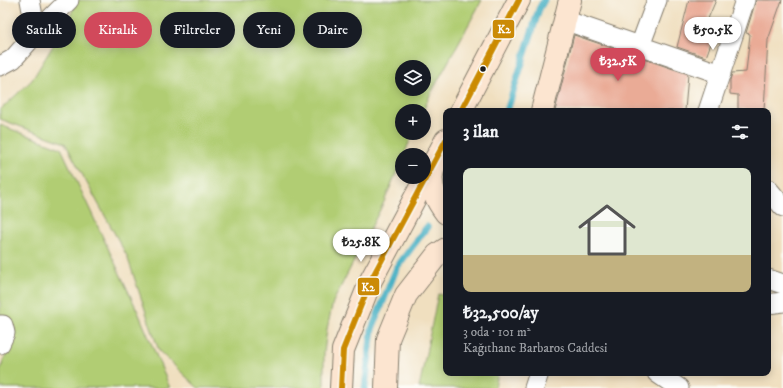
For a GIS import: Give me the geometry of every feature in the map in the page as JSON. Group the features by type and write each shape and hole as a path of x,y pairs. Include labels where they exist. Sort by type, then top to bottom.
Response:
{"main road":[{"path":"463,108 518,0"},
{"path":"543,108 567,10"},
{"path":"443,147 432,170 432,186 437,202 443,209"},
{"path":"341,388 343,350 371,280 443,147"},
{"path":"386,388 388,339 406,295 437,255 443,251"}],"street":[{"path":"30,0 32,12"},
{"path":"57,12 69,0"},
{"path":"640,46 657,0"},
{"path":"709,108 745,0"},
{"path":"567,10 640,46 721,74"},
{"path":"0,66 12,59 22,48"},
{"path":"771,192 783,206"},
{"path":"771,280 783,284"},
{"path":"771,304 783,302"},
{"path":"0,325 3,325 5,333 0,344"},
{"path":"534,388 538,376"}],"green space":[{"path":"77,0 482,0 431,93 431,60 395,60 395,96 430,96 426,104 395,104 395,140 410,140 407,148 395,148 395,176 384,202 333,302 327,329 324,353 324,388 198,388 159,351 127,256 65,143 0,119 0,110 32,80 52,48 76,48 76,12 72,12"},
{"path":"0,125 61,148 138,312 170,388 0,388 0,371 15,329 5,318 0,317"},
{"path":"438,294 443,295 443,376 497,376 495,388 419,388"}],"building":[{"path":"689,0 716,0 707,21 718,24 706,57 677,47"},
{"path":"756,0 782,0 768,40 764,108 738,108 738,95 730,94 730,80 732,73 746,72 750,34 746,33"},
{"path":"574,35 688,74 685,108 556,108"}],"waterway":[{"path":"508,108 539,9 544,0"},
{"path":"365,388 372,329 397,267 427,227"}],"transit line":[{"name":"K2","path":"463,108 519,0"},
{"name":"K2","path":"341,388 343,350 371,280 443,146"}]}
